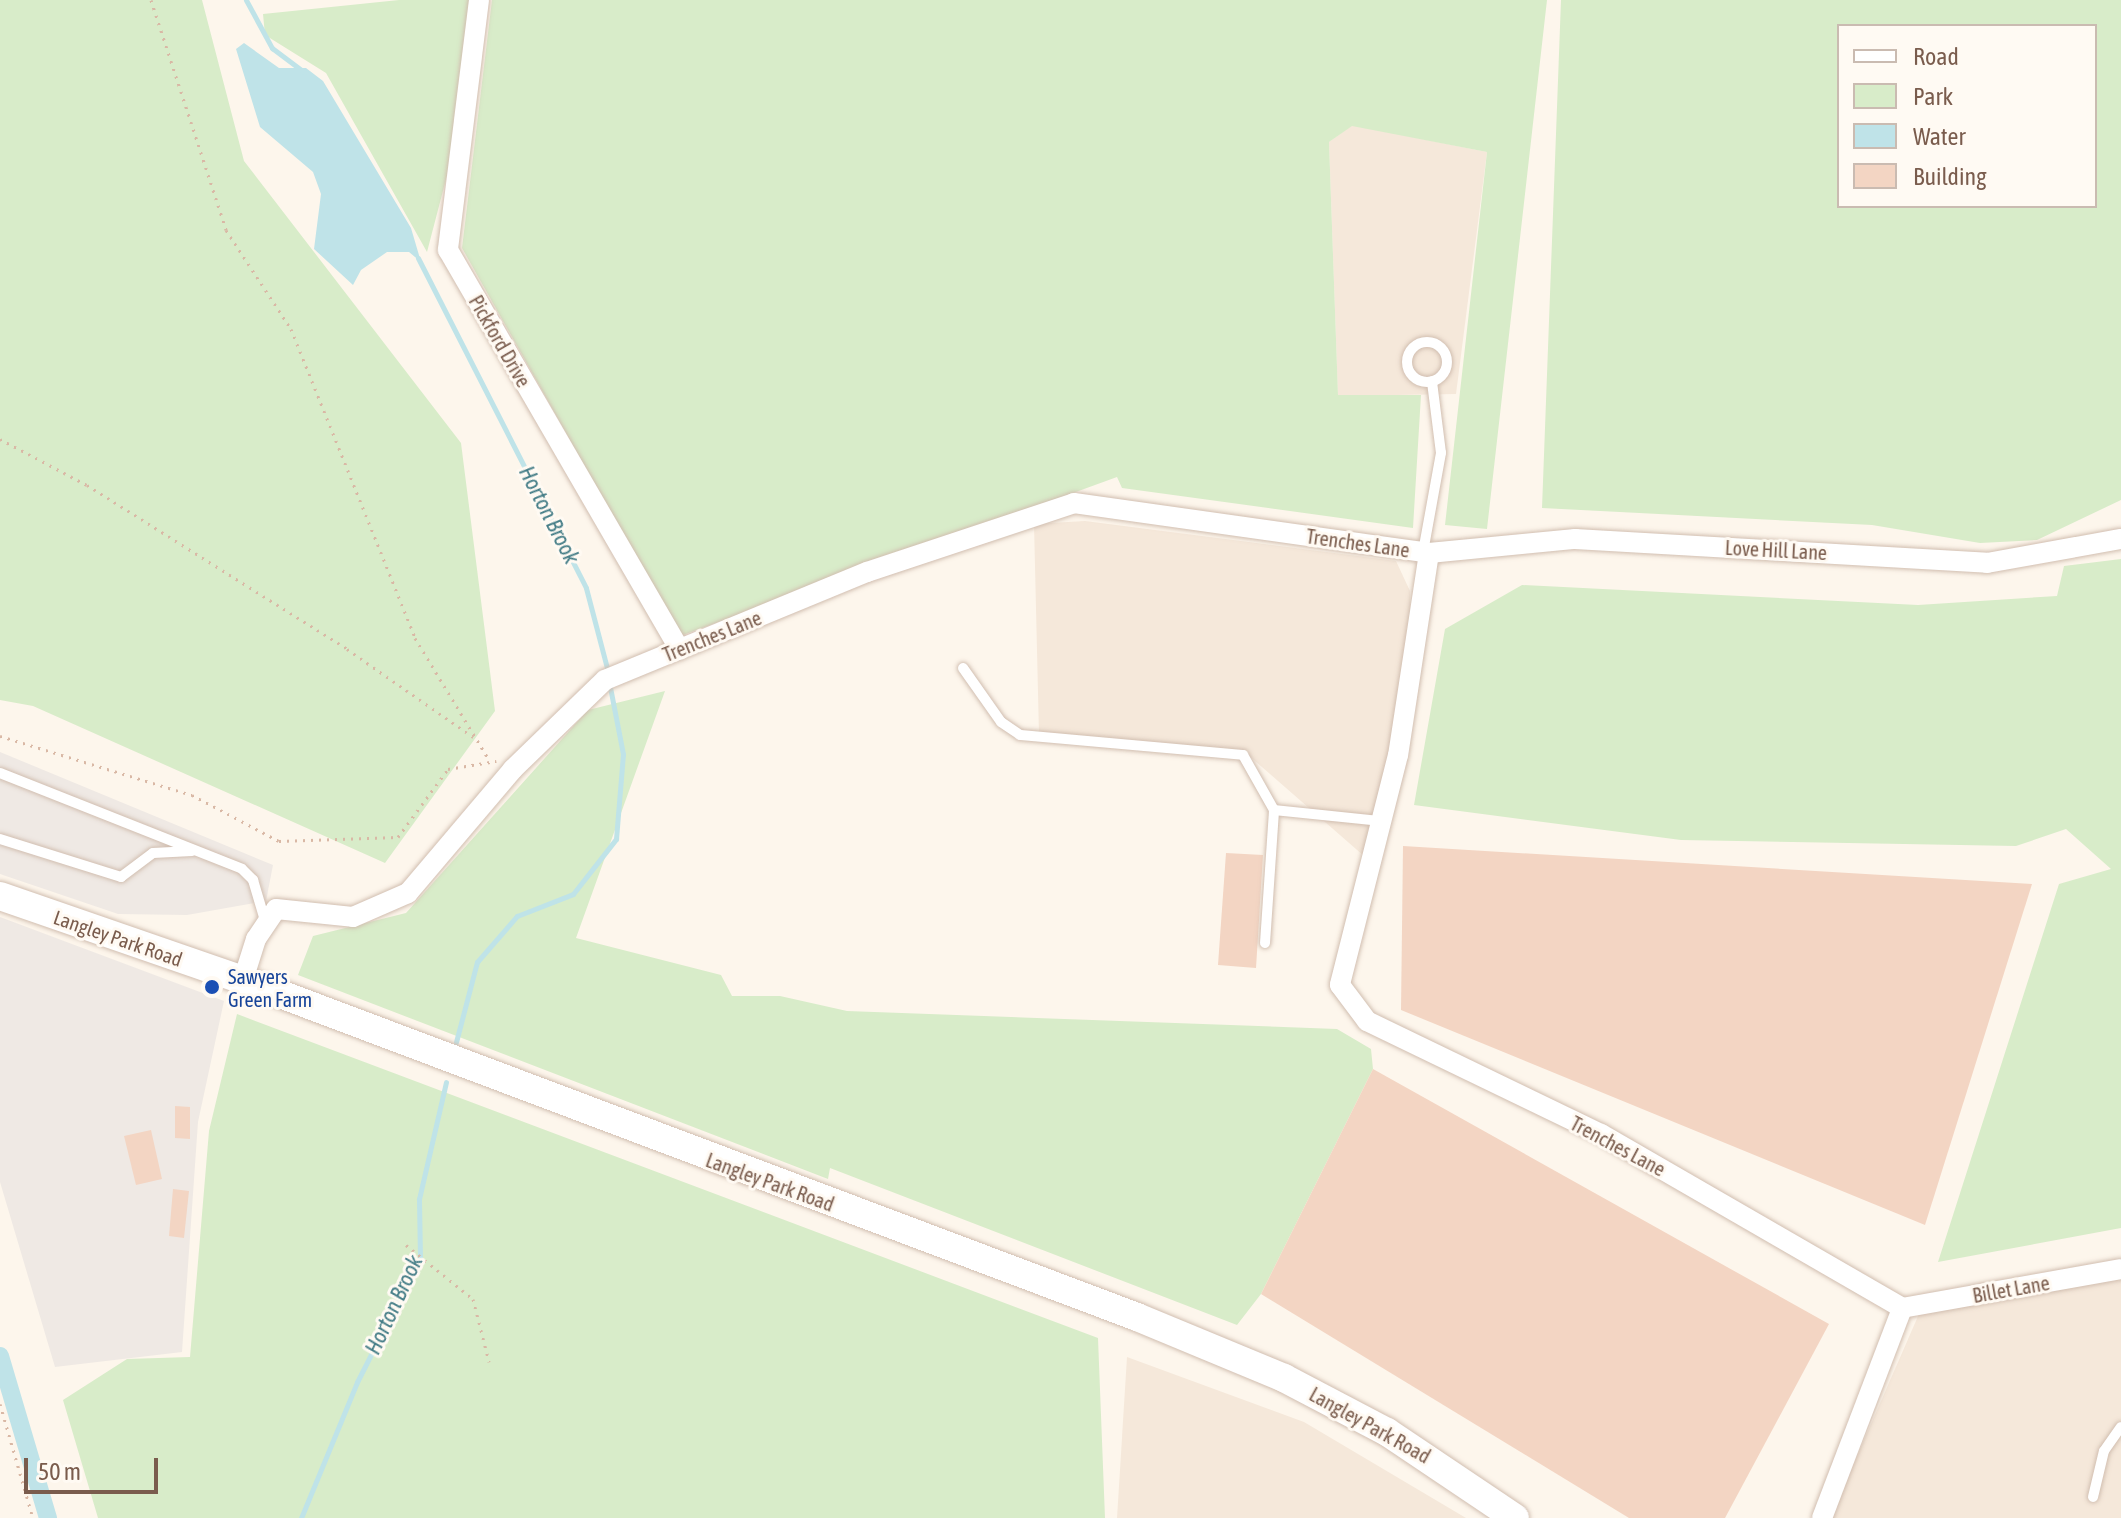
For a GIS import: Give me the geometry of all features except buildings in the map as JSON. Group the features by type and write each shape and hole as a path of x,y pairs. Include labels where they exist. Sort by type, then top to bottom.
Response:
{"main road":[{"name":"Langley Park Road","path":"0,896 243,980 1284,1378 1387,1432 1515,1518"}],"street":[{"name":"Pickford Drive","path":"479,0 448,250 680,650"},
{"name":"Trenches Lane","path":"266,924 276,909 353,917 408,893 513,769 610,678 867,572 1074,503 1426,552 1398,755 1340,985 1367,1021 1601,1134 1902,1308"},
{"name":"Love Hill Lane","path":"1426,552 1575,539 1987,563 2121,539"},
{"path":"243,980 266,924"},
{"name":"Billet Lane","path":"1902,1308 2121,1269"},
{"path":"1822,1518 1902,1308"}],"lane":[{"path":"1426,552 1441,453 1432,382 1447,361 1442,349 1423,343 1412,349 1407,367 1419,381 1432,382"},
{"path":"963,668 1001,722 1020,735 1243,755 1274,810 1265,943"},
{"path":"0,773 202,852 253,880 266,924"},
{"path":"1274,810 1381,821"},
{"path":"0,839 111,876 130,874 153,853 202,852"},
{"path":"2093,1497 2104,1451 2121,1427"}],"path":[{"path":"151,0 226,230 291,329 415,638 488,758 513,769"},
{"path":"0,439 87,485 282,608 477,739"},
{"path":"0,736 192,795 279,841 398,837 448,769 488,758"},
{"path":"406,1245 473,1299 489,1362"},
{"path":"0,1404 33,1518"}],"shaded area":[{"path":"1352,125 1487,152 1456,394 1338,396 1329,142"},
{"path":"1085,521 1396,561 1410,591 1410,639 1372,863 1247,754 1039,735 1034,524"},
{"path":"0,752 273,865 266,901 187,915 118,914 0,874"},
{"path":"0,917 224,1001 198,1122 182,1352 55,1367 0,1182"},
{"path":"2121,1272 2121,1518 1830,1518 1919,1314"},
{"path":"1127,1357 1304,1422 1466,1518 1117,1518"}],"green space":[{"path":"0,0 202,0 244,161 461,443 495,711 385,863 33,706 0,700"},
{"path":"399,0 478,0 450,164 427,252 326,73 265,35 263,14"},
{"path":"492,0 1547,0 1487,529 1445,525 1487,152 1352,126 1329,142 1338,395 1421,395 1413,528 1122,488 1117,477 680,636 462,248"},
{"path":"1561,0 2121,0 2121,500 2037,540 1980,543 1872,525 1542,508"},
{"path":"2121,559 2121,1228 1938,1262 2059,884 2111,869 2066,829 2016,846 1681,840 1414,805 1445,629 1522,585 1918,605 2057,596 2064,566"},
{"path":"665,691 576,938 721,975 732,996 780,996 847,1011 1337,1029 1371,1049 1373,1069 1261,1294 1237,1325 830,1168 828,1179 298,975 313,936 406,913 588,710"},
{"path":"237,1014 1098,1338 1105,1518 98,1518 63,1400 127,1359 190,1357 209,1131"}],"water":[{"path":"244,43 279,68 306,68 323,81 411,228 421,262 409,252 387,252 361,270 353,285 314,249 321,194 313,172 260,127 236,49"}],"waterway":[{"name":"Horton Brook","path":"246,0 272,48 304,72"},
{"name":"Horton Brook","path":"418,258 586,588 608,672"},
{"name":"Horton Brook","path":"456,1042 477,962 517,916 573,894 616,839 623,754 609,682"},
{"name":"Horton Brook","path":"301,1518 357,1382 420,1258 419,1199 446,1082"},
{"path":"0,1356 48,1518"}],"place":[{"name":"Sawyers Green Farm","path":"212,987"}]}
